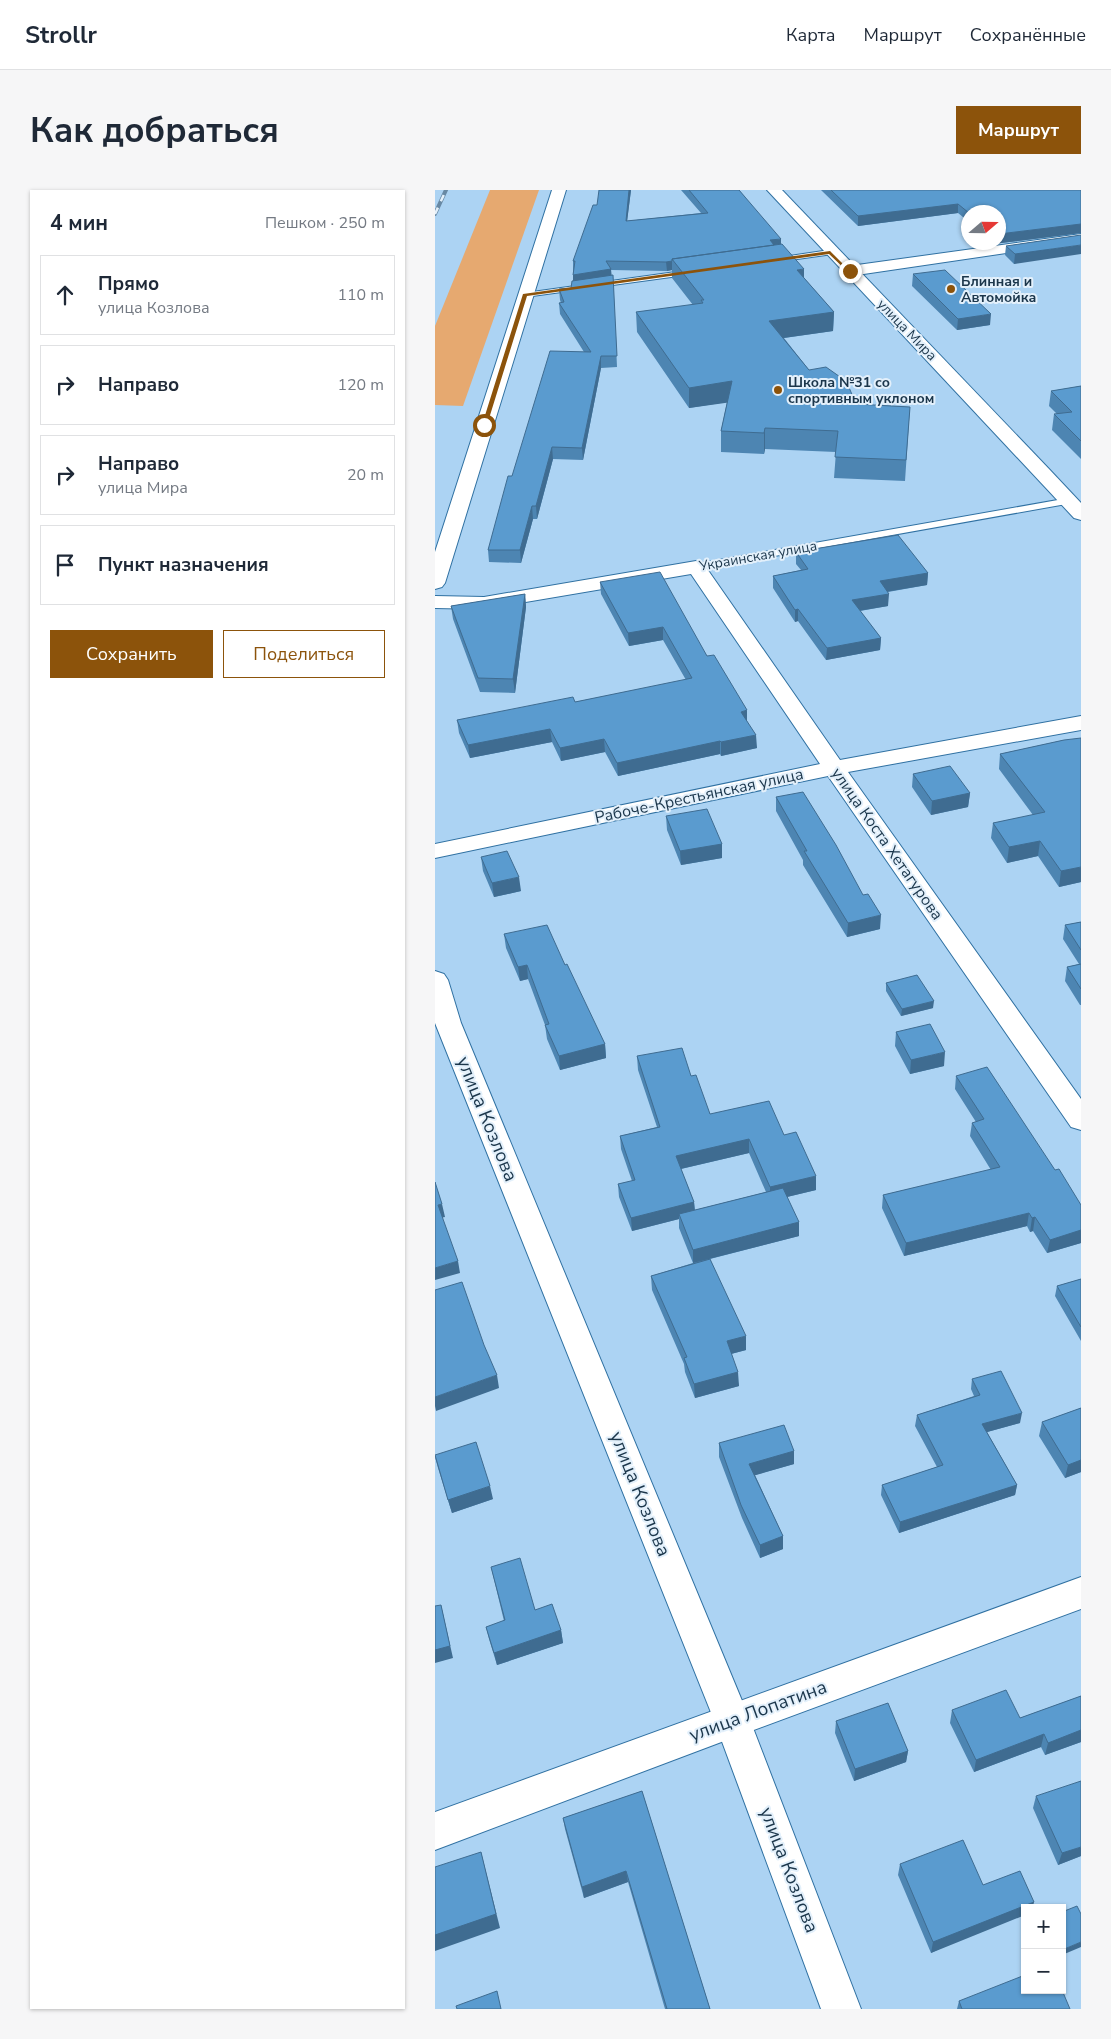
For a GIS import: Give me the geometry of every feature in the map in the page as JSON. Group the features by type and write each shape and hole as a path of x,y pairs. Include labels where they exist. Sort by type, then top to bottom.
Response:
{"street":[{"path":"435,583 559,190"},
{"name":"улица Мира","path":"774,190 830,252 1077,505"},
{"path":"850,271 1081,238"},
{"name":"Украинская улица","path":"435,602 484,603 696,567"},
{"name":"улица Коста Хетагурова","path":"696,567 834,768 1081,1120"},
{"name":"Рабоче-Крестьянская улица","path":"435,851 834,768 1081,723"},
{"name":"улица Козлова","path":"435,980 448,1023 732,1720 841,2009"},
{"name":"улица Лопатина","path":"435,1831 1081,1593"}],"lane":[{"path":"764,261 830,252"},
{"path":"525,295 698,271"},
{"name":"Украинская улица","path":"696,567 1077,505"}],"shaded area":[{"path":"490,190 539,190 463,406 435,405 435,326"}],"building":[{"path":"599,190 629,190 626,221 708,213 689,190 739,190 781,239 770,240 774,245 672,259 672,261 666,262 606,261 611,269 573,275 575,261 573,261 593,205 597,205"},
{"path":"831,190 1081,190 1081,224 1006,233 1006,205 961,206 958,204 858,216"},
{"path":"1081,235 1081,245 1015,254 1006,246"},
{"path":"782,244 804,269 797,270 834,312 769,321 809,370 826,367 843,379 848,385 856,404 910,407 906,460 835,457 838,431 765,428 764,433 721,431 732,381 689,388 636,312 703,303 701,300 704,300 672,259"},
{"path":"945,270 991,314 958,319 913,274"},
{"path":"613,275 617,356 601,356 582,448 552,447 536,506 532,506 520,550 488,550 508,476 512,476 550,351 591,352 559,303 564,302 559,289 571,288 572,281"},
{"path":"1081,386 1081,441 1054,414 1072,412 1051,391"},
{"path":"898,535 928,573 880,581 889,594 852,600 881,638 827,648 798,609 795,610 773,576 808,569 796,552"},
{"path":"660,572 707,656 714,655 747,710 741,712 756,735 617,763 604,739 560,748 550,729 468,745 457,720 573,697 575,702 692,678 663,627 628,633 600,582"},
{"path":"525,594 513,679 478,678 451,606"},
{"path":"1081,738 1081,867 1061,871 1040,841 1009,847 993,823 1045,812 1000,754"},
{"path":"950,766 970,793 932,801 913,774"},
{"path":"803,792 836,845 863,895 868,894 881,915 848,923 804,851 807,851 776,797"},
{"path":"707,809 722,844 680,851 666,816"},
{"path":"507,851 519,877 492,883 481,857"},
{"path":"1081,922 1081,950 1065,925"},
{"path":"547,925 605,1044 559,1056 545,1025 549,1024 527,965 518,967 504,934"},
{"path":"1081,964 1081,989 1067,967"},
{"path":"917,975 934,1001 902,1009 886,983"},
{"path":"930,1024 945,1052 911,1060 896,1032"},
{"path":"682,1048 691,1076 696,1075 710,1114 769,1101 784,1135 796,1132 816,1176 770,1187 749,1139 676,1156 694,1202 631,1218 618,1184 635,1180 620,1136 660,1127 637,1056"},
{"path":"987,1067 1055,1170 1059,1169 1081,1205 1081,1230 1050,1240 1035,1217 1032,1218 1029,1213 906,1243 883,1195 1000,1167 972,1123 984,1119 956,1076"},
{"path":"435,1182 442,1204 438,1205 458,1261 435,1268"},
{"path":"783,1188 799,1222 693,1250 679,1214"},
{"path":"710,1259 746,1336 727,1341 738,1372 694,1384 684,1358 687,1357 651,1276"},
{"path":"1081,1279 1081,1327 1057,1286"},
{"path":"462,1282 484,1345 497,1375 435,1397 435,1290"},
{"path":"1001,1371 1022,1413 982,1424 1017,1485 900,1522 882,1485 943,1465 917,1415 980,1395 972,1379"},
{"path":"1081,1408 1081,1460 1068,1465 1042,1422"},
{"path":"784,1425 794,1451 749,1464 783,1536 760,1545 741,1505 719,1443"},
{"path":"476,1442 490,1486 448,1500 435,1455"},
{"path":"520,1558 535,1610 552,1604 561,1630 494,1653 486,1627 505,1620 491,1567"},
{"path":"441,1605 450,1646 435,1650 435,1606"},
{"path":"1006,1690 1020,1718 1081,1696 1081,1730 1048,1743 1044,1734 976,1760 952,1710"},
{"path":"888,1703 908,1751 855,1769 836,1721"},
{"path":"1081,1781 1081,1847 1062,1853 1036,1796"},
{"path":"642,1791 710,2009 667,2009 626,1871 582,1887 563,1818"},
{"path":"963,1840 983,1885 1020,1871 1034,1902 1021,1904 1021,1907 933,1942 900,1864"},
{"path":"481,1852 496,1914 435,1935 435,1867"},
{"path":"1077,1906 1081,1914 1081,1942 1066,1948 1066,1910"},
{"path":"1021,1977 1021,1994 1064,1994 1070,2009 962,2009 959,2001"},
{"path":"497,1991 501,2009 457,2009 456,2006"}],"railway":[{"path":"435,214 446,190"}],"place":[{"name":"Блинная и Автомойка","path":"951,289"},
{"name":"Школа №31 со спортивным уклоном","path":"778,390"}],"route":[{"path":"484,425 525,295 830,252 850,271"}]}
